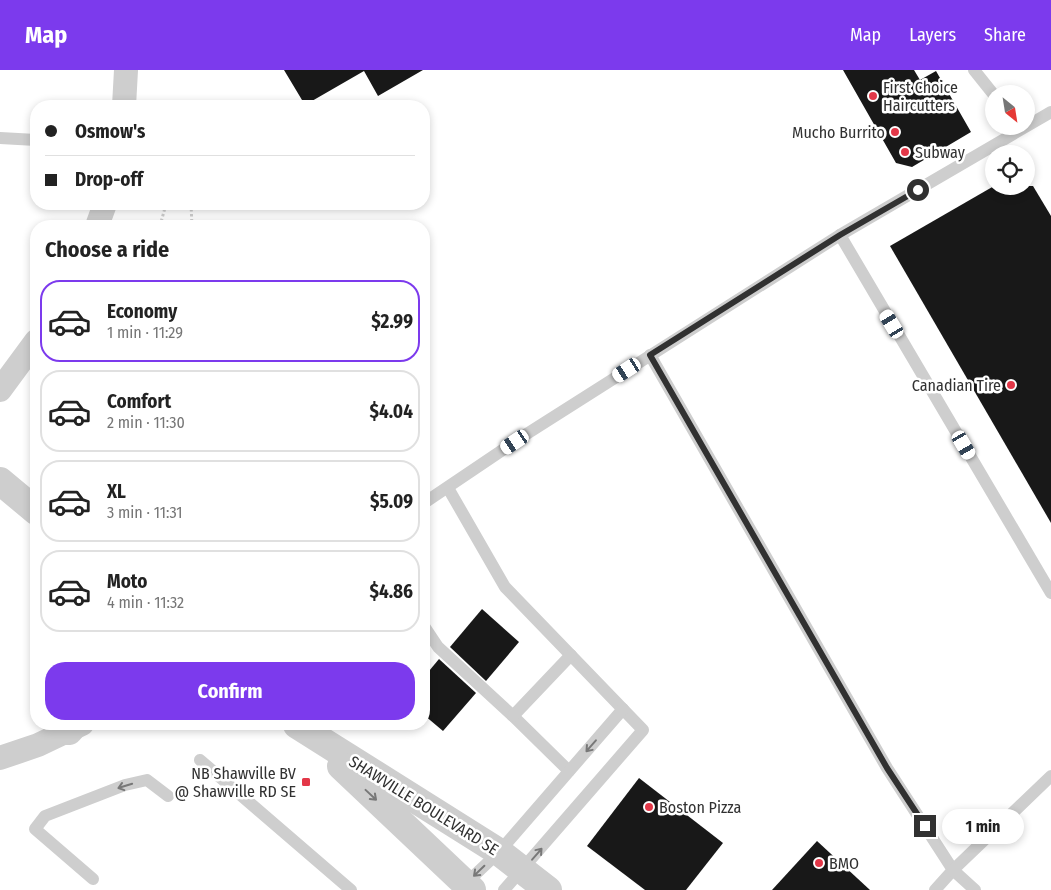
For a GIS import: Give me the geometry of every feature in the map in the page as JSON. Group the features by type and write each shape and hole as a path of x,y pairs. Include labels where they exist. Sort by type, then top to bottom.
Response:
{"street":[{"path":"124,100 126,70"},
{"path":"0,390 30,349"},
{"path":"0,480 30,505"},
{"path":"0,758 66,730"},
{"name":"SHAWVILLE BOULEVARD SE","path":"302,730 466,888"},
{"name":"SHAWVILLE BOULEVARD SE","path":"306,730 499,852 548,890"}],"lane":[{"path":"974,70 986,85"},
{"path":"1035,120 1051,112"},
{"path":"430,499 525,435 840,235 1008,135"},
{"path":"0,138 30,140"},
{"path":"840,235 1051,593"},
{"path":"650,355 887,768 953,870 976,890"},
{"path":"448,488 505,587 642,730 504,890"},
{"path":"430,635 438,647 569,771"},
{"path":"513,716 571,655"},
{"path":"466,888 623,709"},
{"path":"200,760 350,890"},
{"path":"935,890 953,870 1051,776"},
{"path":"93,879 35,829 45,816 125,785 147,780 168,796"}],"building":[{"path":"284,70 423,70 378,96 364,71 314,100 302,100"},
{"path":"843,70 914,70 920,80 936,71 971,132 912,167 896,163"},
{"name":"Canadian Tire","path":"1035,189 1051,216 1051,523 890,246 985,191 985,195 1035,195"},
{"path":"482,609 519,642 486,681 450,647"},
{"path":"439,659 476,693 443,731 430,720 430,670"},
{"path":"639,778 723,843 686,890 645,890 587,846"},
{"name":"BMO","path":"817,841 870,890 772,890"}],"place":[{"name":"First Choice Haircutters","path":"873,96"},
{"name":"Mucho Burrito","path":"895,132"},
{"name":"Subway","path":"905,152"},
{"name":"Canadian Tire","path":"1011,385"},
{"name":"NB Shawville BV @ Shawville RD SE","path":"306,782"},
{"name":"Boston Pizza","path":"649,807"},
{"name":"BMO","path":"819,863"}],"route":[{"path":"918,190 840,235 650,355 887,768 925,826"}]}
